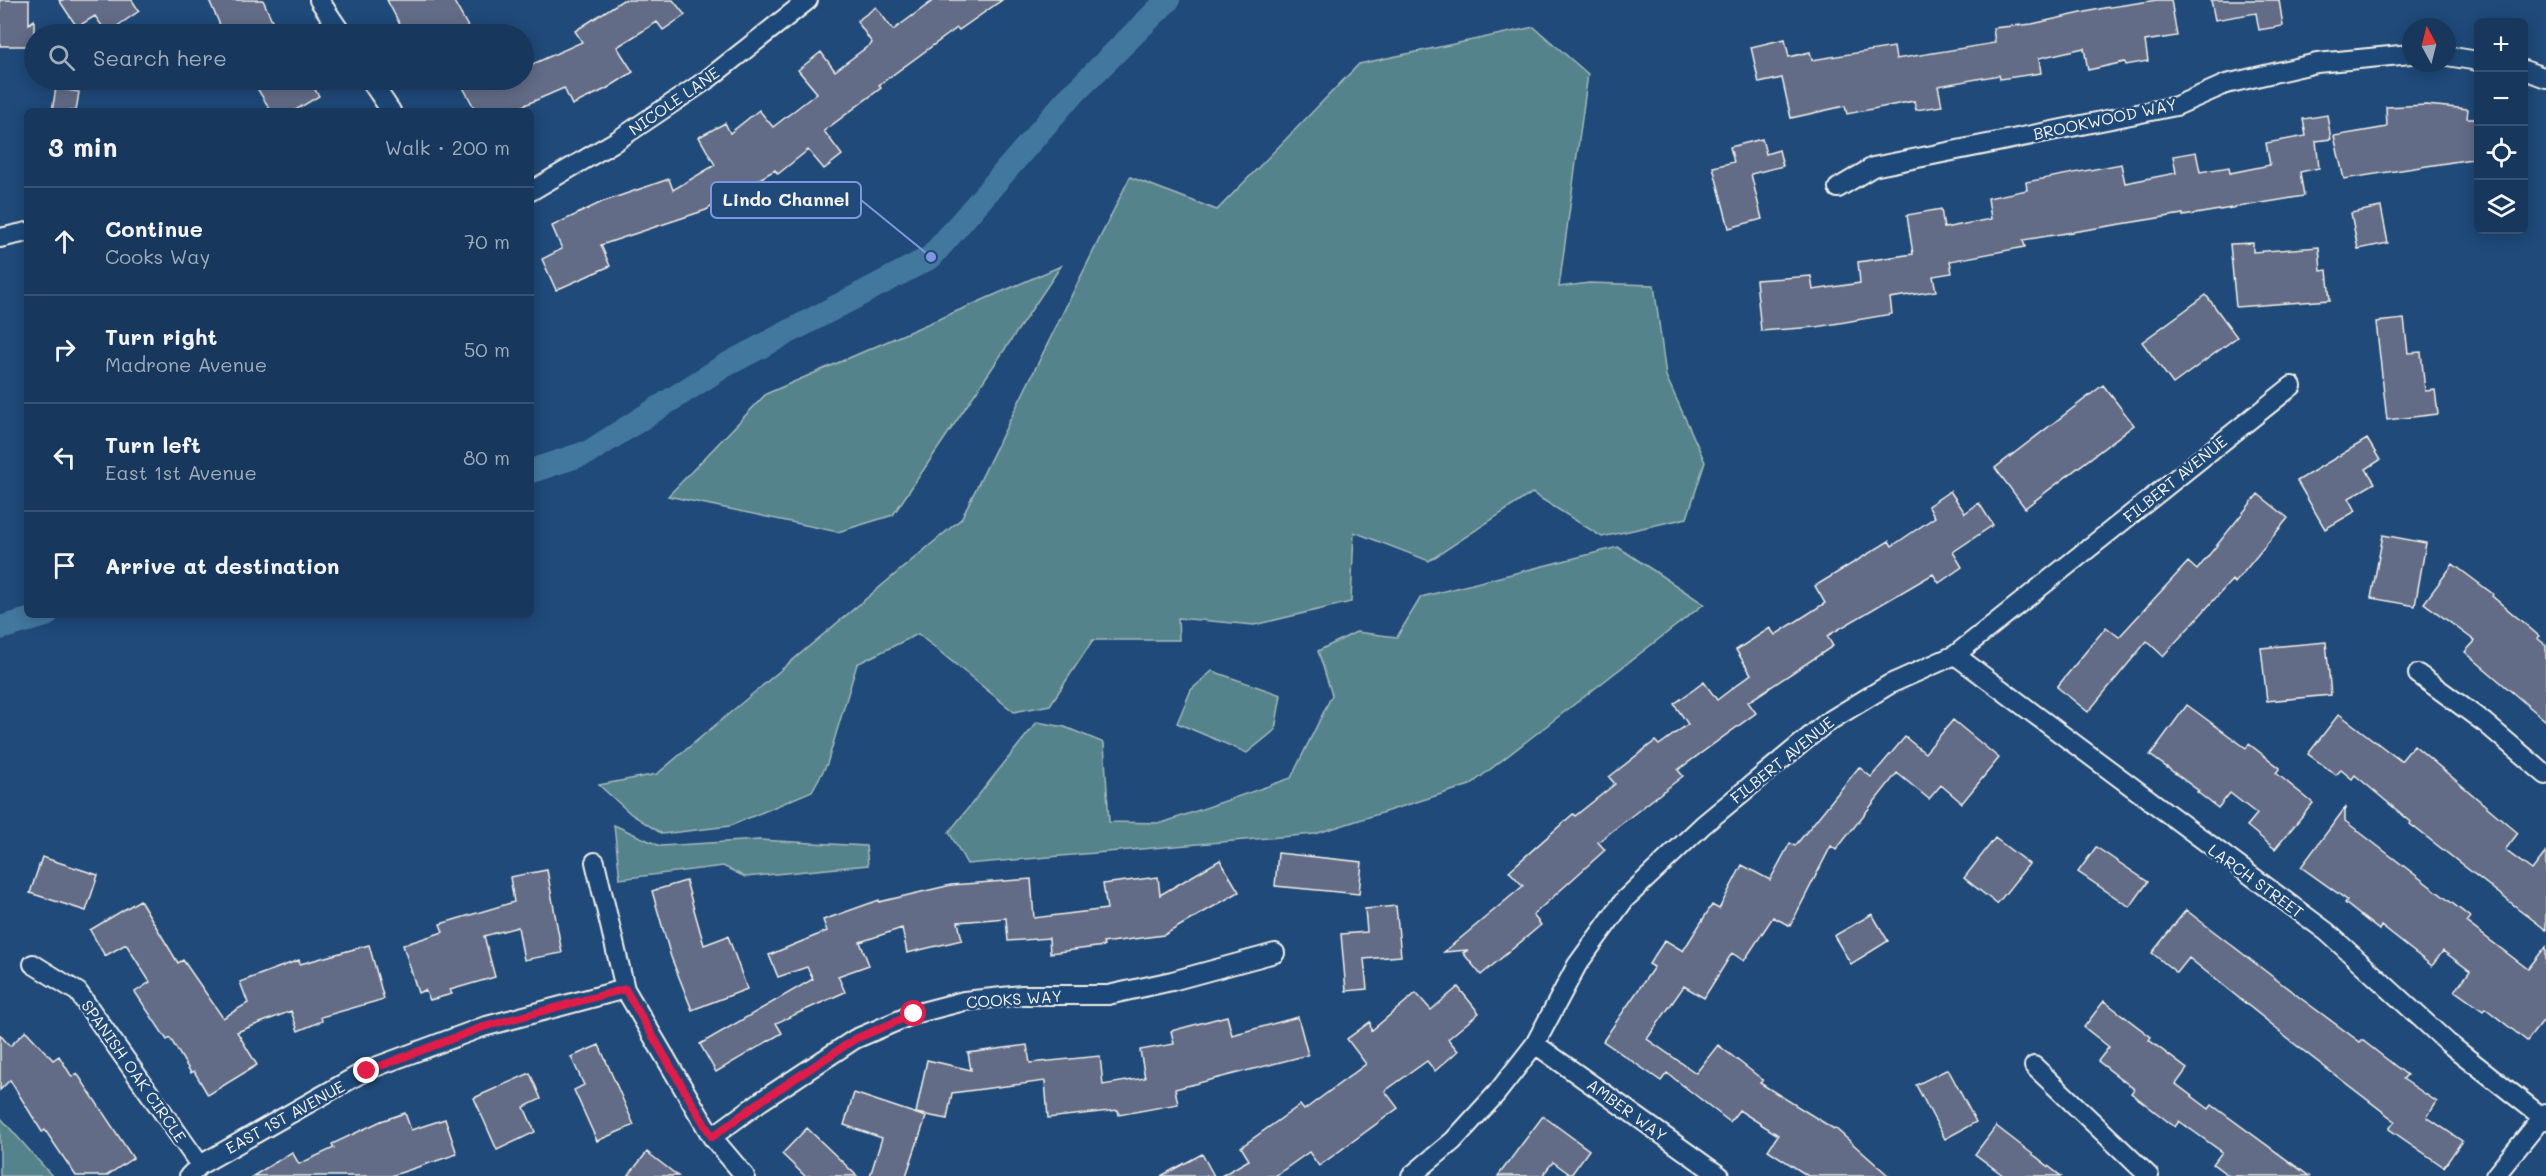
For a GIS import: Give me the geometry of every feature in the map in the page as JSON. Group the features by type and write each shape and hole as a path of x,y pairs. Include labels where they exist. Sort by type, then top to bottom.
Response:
{"street":[{"path":"320,0 336,24"},
{"name":"NICOLE LANE","path":"534,189 616,141 708,79 808,0"},
{"name":"BROOKWOOD WAY","path":"1838,188 1873,167 2176,106 2226,84 2317,63 2402,55"},
{"path":"2456,57 2474,60"},
{"path":"2528,72 2546,78"},
{"path":"377,90 389,108"},
{"path":"0,238 24,233"},
{"name":"FILBERT AVENUE","path":"1411,1176 1460,1133 1496,1094 1535,1044 1577,965 1625,899 1703,825 1826,723 1890,684 1955,655 2292,386"},
{"name":"LARCH STREET","path":"1955,655 2327,932 2448,1043 2545,1117"},
{"path":"2418,674 2485,723 2546,775"},
{"path":"595,862 625,989 712,1137 745,1176"},
{"name":"COOKS WAY","path":"712,1137 761,1101 855,1039 914,1014 964,1000 1010,996 1108,995 1172,981 1275,953"},
{"name":"SPANISH OAK CIRCLE","path":"33,964 78,992 195,1170"},
{"name":"EAST 1ST AVENUE","path":"195,1170 367,1071 483,1027 625,989"},
{"name":"AMBER WAY","path":"1535,1044 1720,1176"},
{"path":"2034,1066 2149,1176"},
{"path":"2495,1176 2545,1117"}],"green space":[{"path":"1534,27 1588,74 1559,287 1589,283 1654,285 1666,376 1705,462 1687,518 1602,537 1532,493 1429,561 1354,532 1351,602 1254,625 1178,618 1179,640 1093,640 1050,705 1014,712 918,634 857,664 827,764 812,791 730,826 662,834 631,814 599,785 657,774 961,519 1130,177 1217,210 1359,64"},
{"path":"1061,266 893,515 838,532 668,496 766,394"},
{"path":"1618,547 1704,604 1470,785 1315,834 967,864 949,832 1037,722 1065,727 1104,743 1109,822 1162,823 1291,778 1332,695 1318,651 1356,632 1397,637 1421,597"},
{"path":"1212,671 1281,695 1275,730 1247,753 1177,723 1191,690"},
{"path":"614,825 660,846 759,840 866,846 868,865 745,877 723,866 620,879"},
{"path":"0,1117 52,1176 0,1176"}],"building":[{"path":"0,0 29,0 29,24 24,24 24,46 0,46"},
{"path":"59,0 132,0 139,11 120,24 101,24 95,16 82,24 75,24"},
{"path":"209,0 263,0 274,24 220,24"},
{"path":"387,0 453,0 466,24 400,24"},
{"path":"623,0 673,0 685,15 663,30 657,22 617,47 633,72 606,89 572,105 564,88 518,108 474,108 464,90 534,90 534,64 582,42 575,31"},
{"path":"934,0 1002,0 959,30 957,28 879,85 881,88 824,131 842,155 824,169 808,150 778,174 775,170 706,210 601,245 610,266 556,290 542,259 562,249 552,226 602,202 669,179 673,190 715,165 699,137 725,123 730,133 759,110 773,127 817,93 798,70 821,52 835,71 872,43 857,21 876,7 893,30"},
{"path":"2171,0 2177,36 2145,41 2148,61 2126,65 2125,62 2088,70 2084,48 2039,58 2041,73 2000,79 1999,75 1938,86 1942,106 1916,110 1914,101 1847,114 1845,106 1791,118 1782,78 1759,83 1751,47 1785,39 1789,57 1810,52 1812,60 1894,47 1896,59 1995,43 1993,28 2032,24 2104,8"},
{"path":"2211,0 2279,0 2283,26 2259,30 2256,13 2215,20"},
{"path":"56,90 79,92 76,108 53,108"},
{"path":"258,90 315,90 319,96 299,108 269,108"},
{"path":"2426,105 2468,109 2467,118 2474,118 2474,159 2344,179 2334,136 2387,127 2386,107"},
{"path":"2327,115 2331,139 2316,141 2319,168 2300,172 2304,196 2023,240 2025,247 1950,261 1952,273 1933,276 1936,291 1890,298 1892,314 1816,327 1761,331 1756,280 1811,276 1813,290 1860,283 1858,262 1913,254 1907,215 1941,209 1944,228 1991,219 1988,198 2027,190 2026,182 2121,164 2125,183 2176,173 2173,156 2196,152 2200,172 2229,167 2230,173 2270,165 2266,143 2306,136 2303,119"},
{"path":"1762,139 1766,154 1779,150 1783,166 1751,174 1762,219 1729,228 1713,167 1734,162 1730,147"},
{"path":"2381,207 2388,243 2358,249 2351,213"},
{"path":"2253,243 2253,252 2319,247 2321,271 2327,270 2330,300 2236,307 2230,244"},
{"path":"2206,295 2237,337 2173,384 2142,342"},
{"path":"2404,319 2408,353 2421,352 2425,391 2435,390 2438,414 2387,420 2376,322"},
{"path":"2103,385 2134,425 2025,508 1995,468"},
{"path":"2367,439 2380,460 2366,469 2375,483 2349,498 2356,511 2325,529 2297,481"},
{"path":"1950,491 1965,513 1979,503 1993,525 1953,552 1962,567 1939,583 1933,574 1827,636 1833,646 1748,702 1756,713 1678,770 1683,776 1598,842 1605,850 1533,915 1541,925 1481,975 1463,953 1468,950 1444,952 1523,886 1509,871 1573,814 1575,816 1615,784 1609,777 1655,741 1659,745 1688,724 1674,704 1704,682 1717,700 1751,674 1736,650 1770,628 1775,635 1825,603 1815,586 1889,541 1892,546 1935,517 1928,506"},
{"path":"2258,494 2288,518 2235,583 2232,580 2163,656 2147,641 2088,712 2057,687 2106,627 2119,637 2188,562 2197,570"},
{"path":"2383,535 2426,543 2415,606 2371,598"},
{"path":"2453,564 2493,594 2492,596 2539,636 2537,638 2546,645 2546,721 2465,652 2475,641 2424,603"},
{"path":"2326,642 2331,695 2267,701 2261,648"},
{"path":"2187,705 2246,748 2249,744 2280,768 2276,773 2313,803 2275,849 2247,826 2257,814 2230,793 2218,808 2150,755"},
{"path":"2339,714 2401,761 2414,745 2518,833 2505,850 2532,870 2546,852 2546,930 2410,824 2411,822 2355,775 2352,779 2341,770 2336,775 2308,754"},
{"path":"1953,720 1999,758 1962,803 1941,785 1929,799 1897,773 1836,850 1831,846 1790,926 1773,917 1744,961 1732,953 1704,998 1684,986 1647,1039 1696,1073 1718,1045 1763,1080 1760,1083 1835,1128 1889,1176 1808,1176 1768,1150 1778,1135 1739,1110 1730,1122 1667,1073 1661,1081 1603,1041 1654,967 1649,964 1665,940 1683,951 1712,905 1719,909 1742,865 1770,880 1790,843 1795,846 1859,767 1871,777 1905,737 1925,753"},
{"path":"2345,808 2345,821 2470,917 2466,922 2528,969 2546,946 2546,1017 2527,1041 2485,1008 2483,1011 2455,991 2470,971 2443,951 2432,966 2381,926 2379,930 2345,903 2347,900 2301,867"},
{"path":"1995,838 2029,864 1997,904 1964,878"},
{"path":"2096,847 2148,882 2130,907 2078,872"},
{"path":"1278,853 1362,862 1359,894 1275,886"},
{"path":"42,857 98,875 86,911 30,893"},
{"path":"1220,860 1239,892 1164,935 1050,953 1049,938 1008,941 1006,918 958,922 962,940 907,953 902,928 860,942 869,965 838,976 845,992 776,1023 782,1033 716,1072 700,1044 813,979 807,967 778,977 769,955 827,931 823,920 879,900 879,902 951,885 1031,879 1034,918 1107,909 1103,884 1158,877 1160,895"},
{"path":"547,870 562,953 524,960 518,927 484,936 495,977 450,990 452,994 430,1000 425,990 418,993 403,945 443,932 440,924 514,902 510,877"},
{"path":"686,881 704,945 728,936 747,989 692,1010 671,957 652,891"},
{"path":"140,900 178,963 183,960 223,1018 248,1003 240,982 299,960 300,964 369,945 384,999 321,1017 322,1021 298,1031 291,1011 237,1032 257,1065 208,1095 194,1071 191,1073 170,1038 167,1040 135,992 150,982 126,944 105,956 90,930"},
{"path":"1396,906 1401,956 1364,959 1367,989 1346,991 1341,934 1367,932 1365,909"},
{"path":"2186,910 2303,1000 2360,1042 2362,1040 2407,1075 2403,1079 2437,1102 2427,1117 2462,1141 2444,1167 2389,1129 2395,1121 2279,1032 2189,958 2177,973 2152,953"},
{"path":"1872,914 1888,941 1851,964 1834,936"},
{"path":"1458,987 1479,1013 1448,1039 1458,1051 1435,1071 1427,1061 1385,1091 1398,1108 1319,1166 1309,1152 1275,1176 1221,1176 1249,1160 1241,1147 1300,1105 1304,1110 1366,1064 1347,1039 1370,1022 1371,1031 1416,993 1431,1010"},
{"path":"2104,1001 2151,1037 2149,1040 2187,1069 2176,1084 2209,1109 2212,1105 2309,1176 2229,1176 2213,1164 2222,1152 2179,1121 2175,1127 2131,1093 2134,1089 2098,1061 2109,1047 2084,1027"},
{"path":"1227,1016 1232,1035 1298,1017 1308,1055 1175,1089 1178,1104 1119,1115 1118,1110 1048,1118 1045,1081 952,1093 947,1119 916,1113 927,1060 971,1070 968,1053 1027,1045 1030,1063 1100,1056 1103,1085 1145,1078 1140,1050 1174,1044 1171,1031"},
{"path":"26,1031 53,1060 59,1056 72,1077 77,1073 133,1158 106,1176 76,1176 45,1130 42,1132 10,1080 0,1090 0,1035 10,1046"},
{"path":"599,1045 634,1125 597,1141 574,1090 584,1085 571,1057"},
{"path":"1948,1069 1976,1122 1945,1139 1916,1085"},
{"path":"530,1073 541,1099 524,1107 535,1132 497,1150 474,1098"},
{"path":"854,1093 926,1117 906,1176 870,1176 882,1138 844,1125"},
{"path":"405,1113 411,1130 445,1119 457,1154 391,1176 253,1176 292,1152 299,1164 334,1148 332,1144 381,1121"},
{"path":"1543,1116 1589,1150 1571,1175 1553,1162 1542,1176 1498,1176"},
{"path":"1996,1126 2061,1176 2004,1176 1975,1154"},
{"path":"807,1128 857,1176 805,1176 782,1154"},
{"path":"647,1152 678,1176 628,1176"},
{"path":"1202,1154 1214,1176 1161,1176"}],"waterway":[{"path":"534,470 589,452 724,366 931,257 1065,102 1168,0"},
{"path":"0,628 35,618"}],"place":[{"name":"Lindo Channel","path":"931,257"}],"route":[{"path":"367,1071 483,1027 625,989 712,1137 761,1101 855,1039 914,1014"}]}
